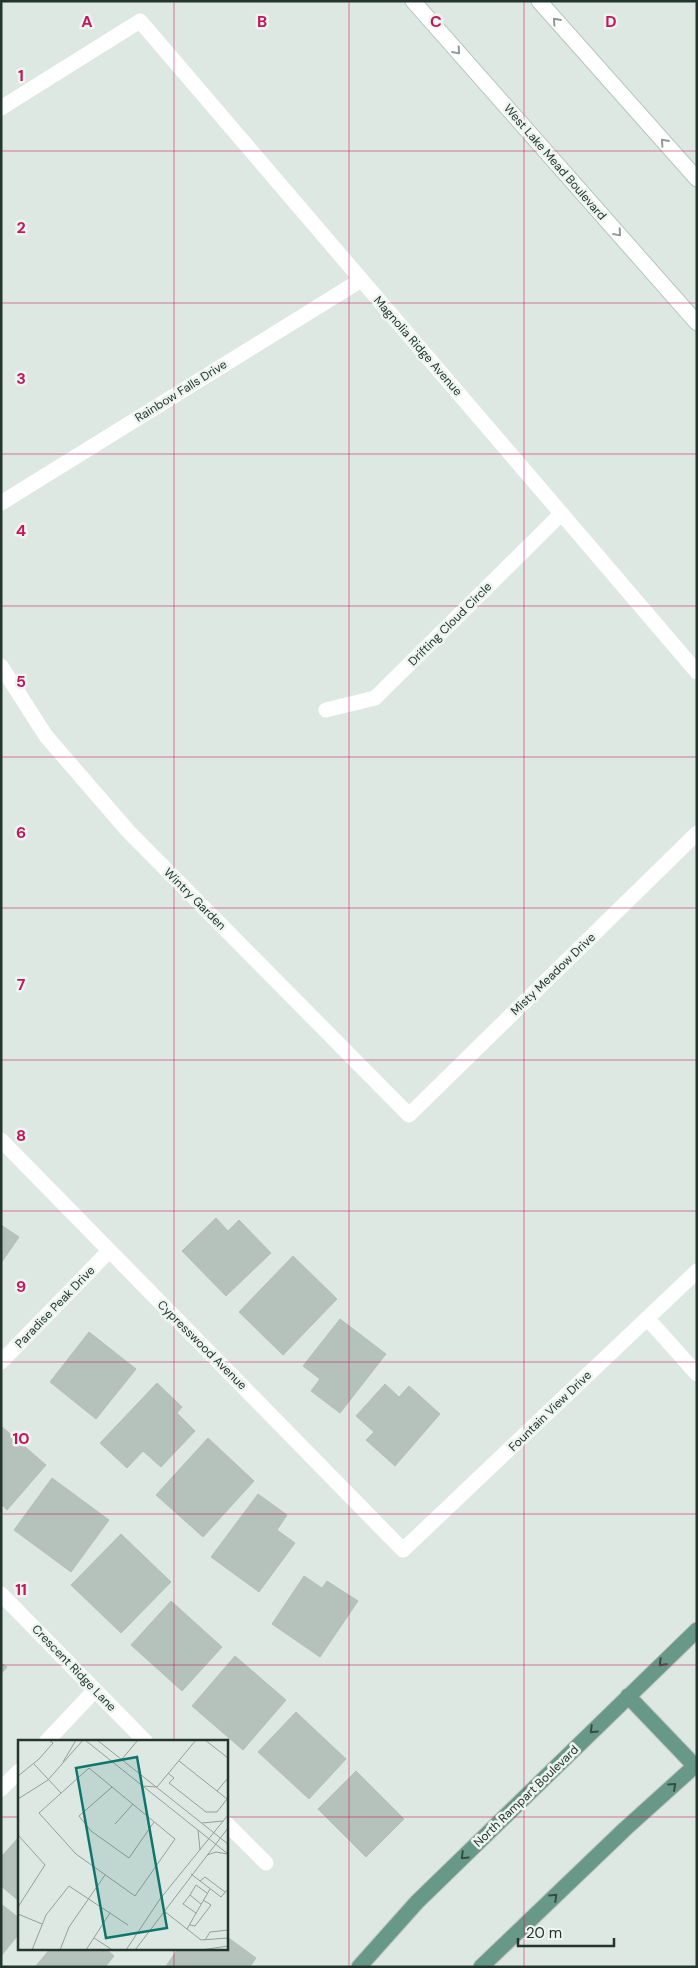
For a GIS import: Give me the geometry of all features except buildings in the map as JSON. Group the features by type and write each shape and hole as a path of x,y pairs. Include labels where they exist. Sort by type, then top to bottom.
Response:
{"main road":[{"name":"North Rampart Boulevard","path":"358,1967 417,1902 697,1630"},
{"path":"481,1967 624,1830 696,1765 628,1696"}],"street":[{"name":"West Lake Mead Boulevard","path":"413,1 697,323"},
{"path":"539,1 697,179"},
{"name":"Magnolia Ridge Avenue","path":"1,108 140,21 697,672"},
{"name":"Rainbow Falls Drive","path":"1,503 361,280"},
{"name":"Drifting Cloud Circle","path":"326,710 375,698 562,514"},
{"name":"Wintry Garden","path":"1,666 46,736 128,831 409,1115"},
{"name":"Misty Meadow Drive","path":"409,1115 697,833"},
{"name":"Cypresswood Avenue","path":"1,1140 403,1550"},
{"name":"Paradise Peak Drive","path":"1,1362 109,1251"},
{"name":"Fountain View Drive","path":"403,1550 697,1271"},
{"path":"647,1318 697,1374"},
{"name":"Crescent Ridge Lane","path":"1,1594 144,1740"},
{"path":"48,1740 95,1690"},
{"path":"1,1789 18,1772"},
{"path":"228,1825 266,1863"}]}
